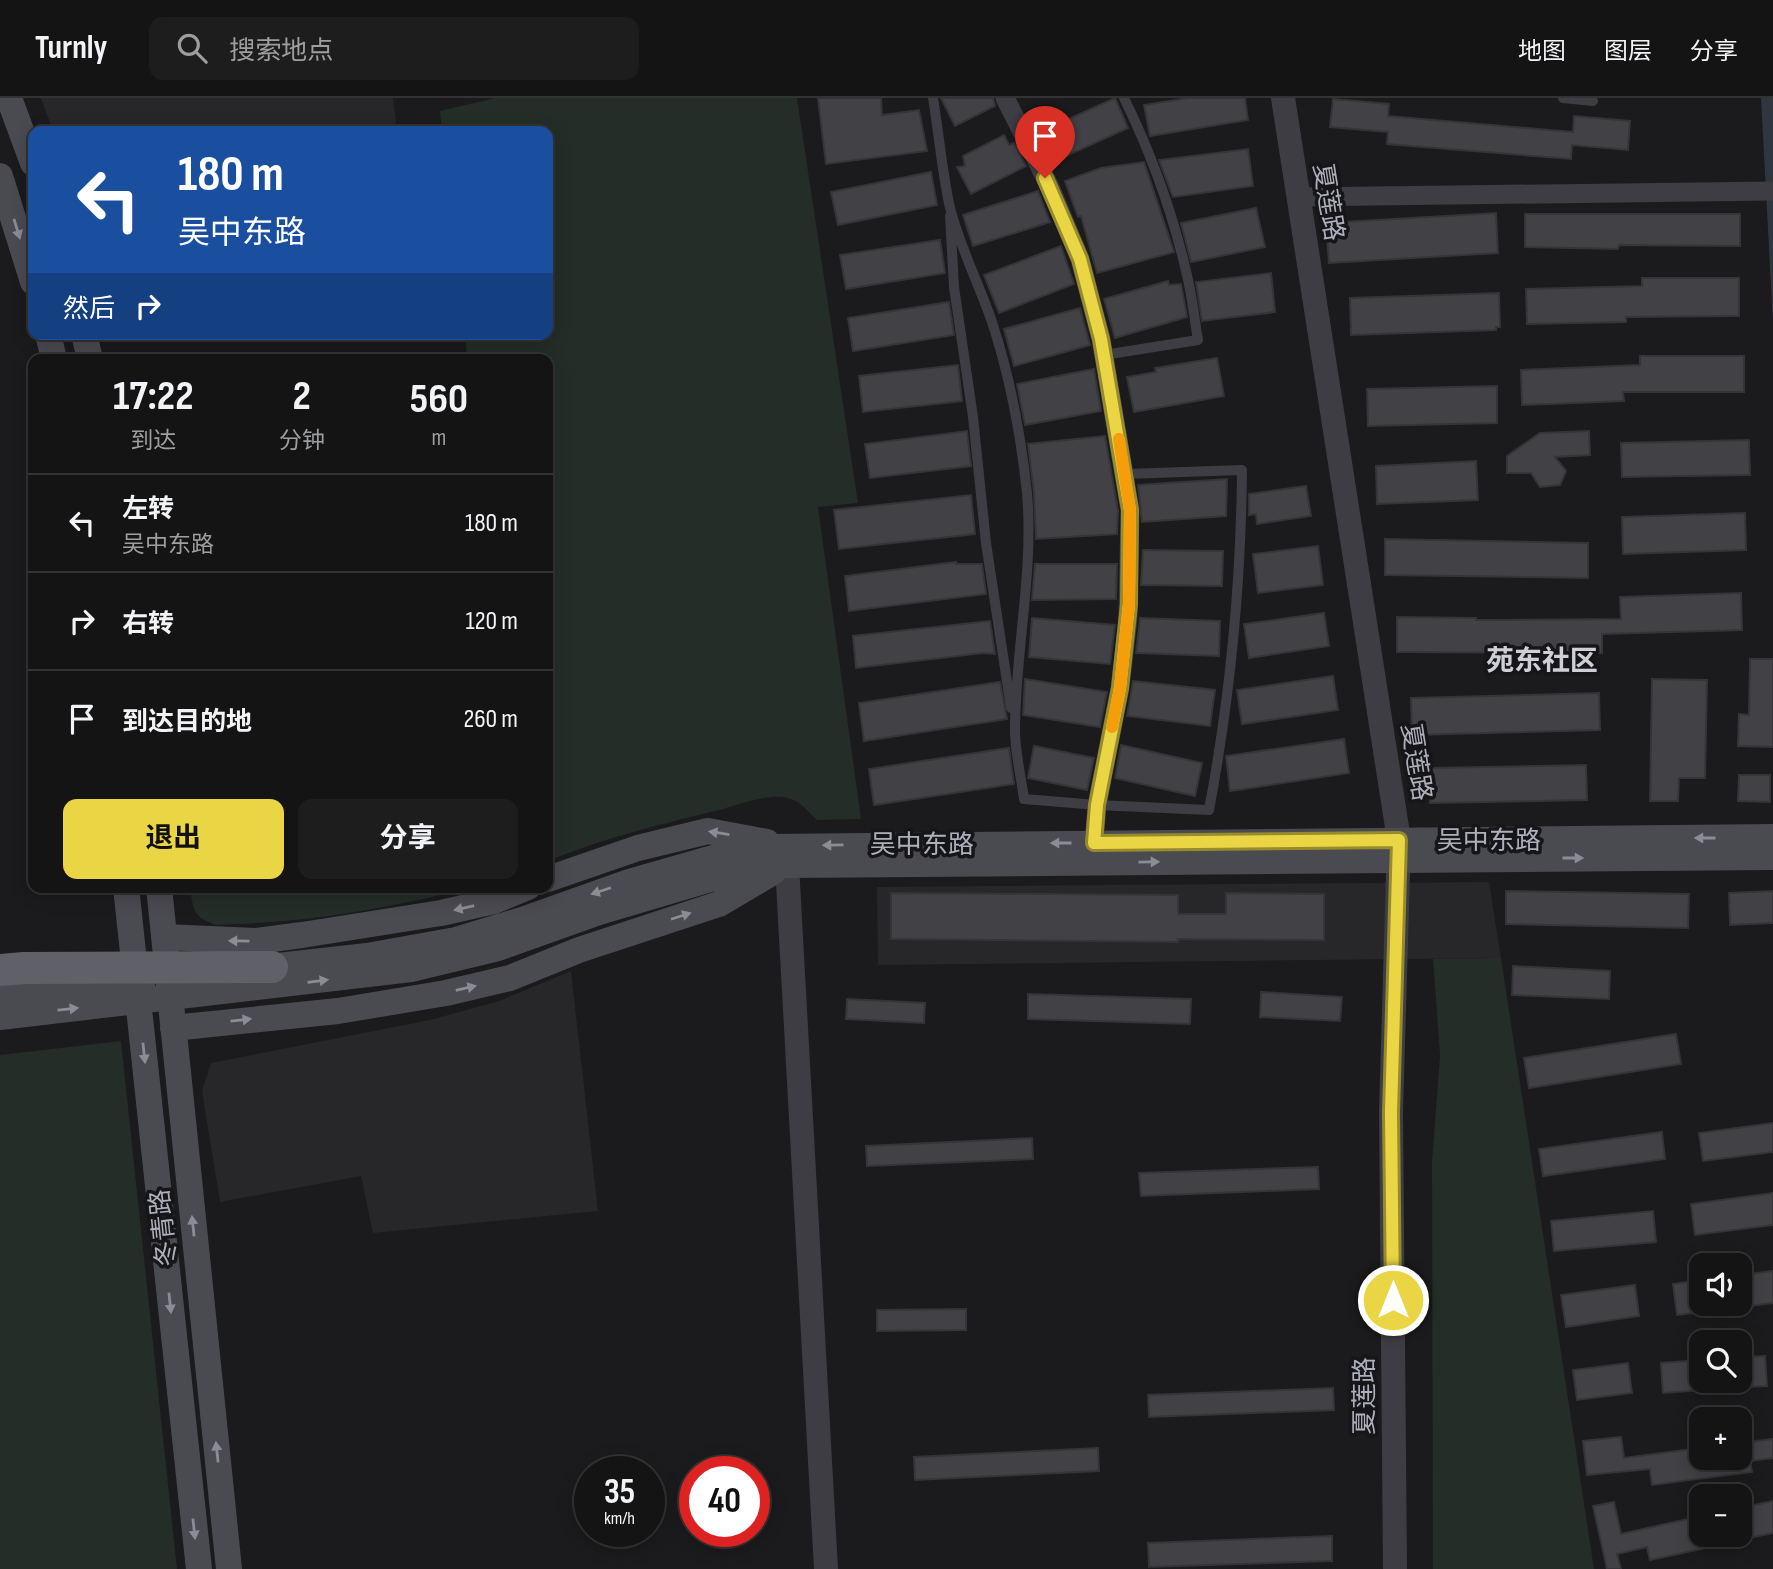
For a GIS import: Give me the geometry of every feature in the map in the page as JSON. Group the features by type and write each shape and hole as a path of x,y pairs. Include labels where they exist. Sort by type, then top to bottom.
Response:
{"highway":[{"path":"0,970 272,967"}],"main road":[{"path":"9,98 28,149"},
{"path":"0,176 28,266"},
{"path":"553,878 638,848 709,831 786,855"},
{"name":"吴中东路","path":"786,855 1399,849 1773,837"},
{"name":"吴中东路","path":"786,855 1094,843 1773,857"},
{"path":"0,1017 370,975 435,964 495,939 745,870 786,855"},
{"path":"173,1028 338,1011 446,993 510,978 579,950 719,904 786,855"},
{"name":"冬青路","path":"127,893 199,1569"},
{"name":"冬青路","path":"160,893 229,1569"},
{"path":"164,937 257,941 441,913 494,901 513,893"},
{"path":"0,994 272,967 495,939"}],"street":[{"path":"1005,98 1045,178 1080,259 1104,355 1130,510 1129,604 1120,688 1097,805 1094,843"},
{"name":"夏莲路","path":"1283,98 1399,849 1391,1112 1395,1569"},
{"path":"1298,197 1773,191"},
{"path":"786,855 826,1569"}],"lane":[{"path":"933,98 950,208 955,299 973,417 986,543 1024,799 1209,810 1222,744 1242,540 1242,470 1125,474"},
{"path":"1104,355 1198,340 1186,271 1167,207 1147,146 1124,98"},
{"path":"1563,98 1593,101"},
{"path":"950,208 991,321 1007,375 1027,493 1029,553 1015,733"}],"shaded area":[{"path":"41,98 393,98 396,123 383,126 51,126"},
{"path":"495,98 797,98 858,503 818,507 861,819 817,820 797,801 771,797 633,832 553,859 553,354 467,354 465,340 553,340 553,126 442,126 440,111"},
{"path":"1761,98 1773,98 1773,323"},
{"path":"1489,882 1501,958 878,965 877,887"},
{"path":"191,893 448,893 346,914 249,924 216,925 198,916"},
{"path":"1501,958 1594,1569 1433,1569 1432,1163 1440,1055 1433,959"},
{"path":"571,971 598,1211 373,1233 361,1176 220,1202 202,1091 211,1063 430,1020 499,1001"},
{"path":"121,1041 177,1569 0,1569 0,1055"}],"building":[{"path":"818,98 881,98 882,115 919,110 927,151 826,164"},
{"path":"941,98 993,98 995,106 955,126"},
{"path":"1115,98 1128,128 1055,161 1042,131"},
{"path":"1188,98 1245,98 1248,120 1150,136 1144,105"},
{"path":"1333,99 1389,104 1388,116 1573,132 1574,116 1630,121 1628,150 1572,145 1571,159 1387,144 1388,132 1330,127"},
{"path":"1004,135 1009,145 1014,143 1026,166 971,194 957,167 965,166 963,156"},
{"path":"1248,149 1253,186 1173,197 1159,160"},
{"path":"1144,162 1174,252 1097,273 1081,216 1078,217 1065,181 1101,168"},
{"path":"931,172 937,205 838,225 831,192"},
{"path":"1038,191 1050,222 973,246 963,215"},
{"path":"1256,208 1265,247 1191,262 1181,223"},
{"path":"1496,213 1498,253 1329,263 1326,223"},
{"path":"1525,214 1740,214 1740,246 1619,245 1618,249 1525,247"},
{"path":"940,240 945,273 846,289 840,255"},
{"path":"1061,246 1074,284 999,313 984,275"},
{"path":"1271,273 1275,312 1202,321 1196,282"},
{"path":"1642,278 1739,278 1739,316 1626,317 1626,322 1527,324 1526,289 1642,286"},
{"path":"1168,281 1169,285 1181,284 1187,317 1115,338 1104,299"},
{"path":"1499,293 1500,327 1496,327 1496,330 1351,335 1350,298"},
{"path":"949,302 954,335 853,351 848,318"},
{"path":"1080,308 1090,345 1014,366 1004,329"},
{"path":"1640,356 1744,356 1744,392 1623,392 1624,401 1522,405 1521,370 1640,365"},
{"path":"1217,358 1224,396 1134,412 1127,377 1156,372 1155,368"},
{"path":"958,365 962,401 863,412 859,376"},
{"path":"1094,369 1101,411 1025,425 1017,384"},
{"path":"1497,386 1497,423 1368,426 1367,389"},
{"path":"967,431 971,466 870,478 865,444"},
{"path":"1589,431 1590,455 1555,457 1566,471 1560,485 1540,487 1531,473 1507,473 1507,456 1540,433"},
{"path":"1105,436 1118,511 1117,534 1036,539 1028,444"},
{"path":"1749,440 1750,475 1622,477 1621,443"},
{"path":"1476,461 1478,500 1377,504 1376,466"},
{"path":"1227,479 1226,516 1142,522 1138,485"},
{"path":"1306,486 1311,516 1257,524 1256,514 1249,515 1249,494"},
{"path":"971,495 975,534 839,549 834,510"},
{"path":"1745,513 1746,550 1623,554 1622,517"},
{"path":"1385,539 1588,543 1588,578 1385,575"},
{"path":"1318,546 1323,585 1258,593 1253,554"},
{"path":"1143,550 1223,551 1222,586 1141,585"},
{"path":"956,562 982,564 986,594 849,611 845,576"},
{"path":"1035,564 1117,564 1116,599 1032,600"},
{"path":"1741,593 1742,630 1602,634 1602,653 1397,652 1397,617 1476,620 1621,619 1620,597"},
{"path":"1324,613 1329,646 1249,658 1244,624"},
{"path":"1032,618 1115,625 1110,664 1029,657"},
{"path":"1140,618 1220,621 1219,656 1136,653"},
{"path":"990,621 995,654 983,653 856,668 853,636"},
{"path":"1750,659 1773,659 1773,747 1738,746 1739,714 1749,715"},
{"path":"1333,676 1338,710 1242,724 1237,690"},
{"path":"1025,679 1107,692 1100,727 1023,715"},
{"path":"1652,679 1707,680 1705,778 1679,778 1678,801 1650,801"},
{"path":"1133,681 1215,690 1210,726 1127,716"},
{"path":"1000,682 1007,719 864,741 859,703"},
{"path":"1599,693 1600,730 1412,735 1411,698"},
{"path":"1344,739 1349,773 1230,791 1226,756"},
{"path":"1121,745 1202,763 1195,796 1115,778"},
{"path":"1034,746 1094,758 1087,790 1028,778"},
{"path":"1009,748 1014,784 874,805 869,769"},
{"path":"1586,765 1587,800 1430,803 1429,768"},
{"path":"1739,775 1770,775 1770,802 1738,801"},
{"path":"1506,891 1689,894 1688,928 1506,924"},
{"path":"1773,891 1773,923 1730,925 1729,893"},
{"path":"891,893 1178,895 1178,914 1226,914 1226,893 1324,894 1324,940 1178,939 1178,942 891,939"},
{"path":"1513,966 1610,971 1609,999 1512,995"},
{"path":"1261,992 1342,997 1340,1021 1260,1017"},
{"path":"1028,994 1191,999 1190,1024 1028,1019"},
{"path":"847,999 925,1003 924,1023 846,1019"},
{"path":"1676,1034 1681,1064 1529,1088 1524,1058"},
{"path":"1773,1123 1773,1152 1703,1161 1699,1133"},
{"path":"1662,1132 1665,1159 1543,1176 1539,1149"},
{"path":"1032,1138 1033,1159 867,1166 866,1146"},
{"path":"1318,1167 1319,1189 1141,1196 1139,1173"},
{"path":"1773,1193 1773,1225 1695,1235 1691,1204"},
{"path":"1653,1211 1656,1242 1554,1251 1551,1221"},
{"path":"1773,1271 1773,1303 1752,1306 1752,1274"},
{"path":"1689,1282 1689,1314 1677,1315 1673,1284"},
{"path":"1635,1285 1639,1316 1566,1327 1561,1295"},
{"path":"966,1309 966,1330 877,1331 877,1310"},
{"path":"1765,1356 1767,1386 1752,1387 1752,1357"},
{"path":"1689,1361 1689,1391 1663,1393 1661,1363"},
{"path":"1628,1363 1632,1393 1577,1400 1573,1370"},
{"path":"1333,1388 1334,1410 1149,1417 1148,1395"},
{"path":"1621,1437 1624,1458 1689,1450 1689,1470 1752,1472 1652,1485 1650,1469 1587,1475 1583,1441"},
{"path":"1773,1439 1773,1458 1752,1461 1752,1442"},
{"path":"1098,1448 1099,1471 915,1480 914,1457"},
{"path":"1773,1501 1773,1533 1752,1537 1752,1505"},
{"path":"1614,1502 1621,1534 1689,1519 1689,1547 1710,1547 1650,1560 1647,1547 1617,1554 1621,1569 1607,1569 1593,1506"},
{"path":"1332,1536 1332,1561 1149,1567 1148,1543"}],"slow traffic":[{"path":"1112,727 1120,688 1129,604 1130,510 1119,439"}],"district":[{"name":"苑东社区","path":"1542,660"}],"route":[{"path":"1045,178 1080,259 1101,339 1130,510 1129,604 1120,688 1097,805 1094,843 1399,840 1391,1112 1393,1300"}]}
